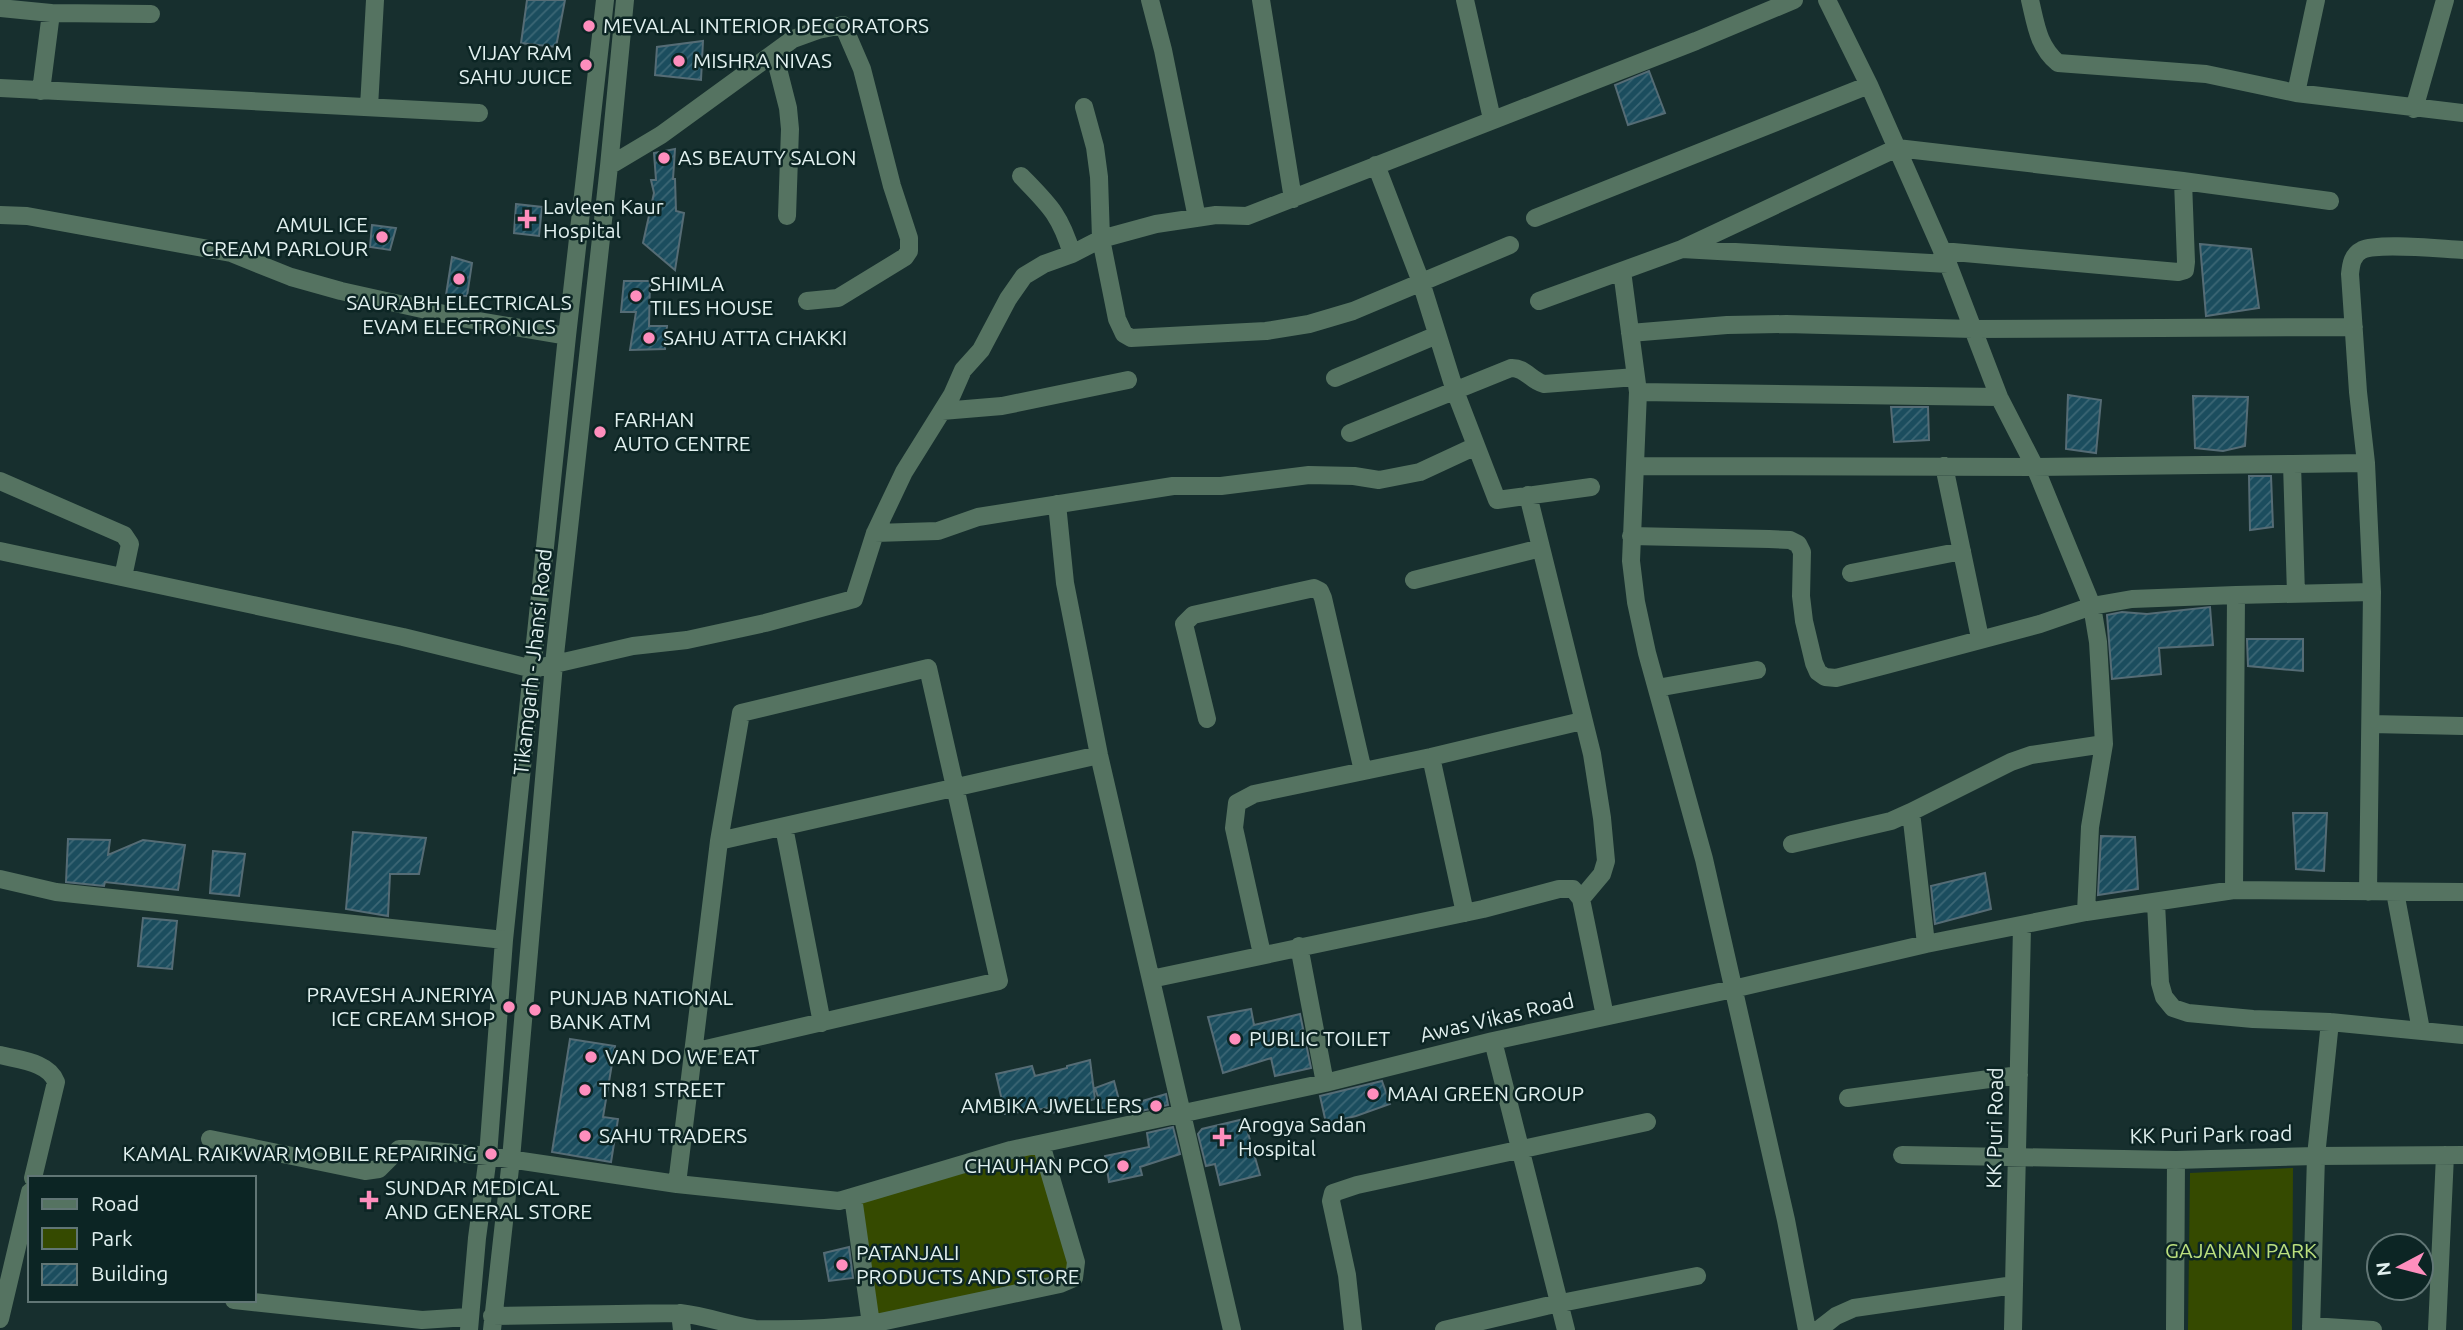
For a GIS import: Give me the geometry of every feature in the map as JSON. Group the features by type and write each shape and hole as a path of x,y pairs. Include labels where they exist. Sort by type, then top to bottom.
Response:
{"street":[{"path":"369,107 375,0"},
{"path":"253,1302 468,1324 488,1156 504,940 567,336 606,0"},
{"name":"Tikamgarh - Jhansi Road","path":"492,1323 510,1159 554,664 625,0"},
{"path":"1150,0 1163,50 1197,218"},
{"path":"1261,0 1293,199"},
{"path":"1465,0 1492,119"},
{"path":"0,551 403,637 533,669 633,646 687,640 765,623 854,599 875,533 904,472 942,411 963,370 981,350 1008,299 1024,276 1044,264 1101,239 1156,224 1216,215 1247,216 1696,41 1794,0"},
{"path":"1827,0 1870,85 1945,257 1999,397 2035,467 2092,606 2098,642 2104,744 2090,827 2086,912"},
{"path":"2030,0 2038,38 2046,53 2058,64 2206,74 2296,93 2463,113"},
{"path":"2296,93 2316,0"},
{"path":"2414,108 2445,0"},
{"path":"0,8 51,13 151,14"},
{"path":"41,91 51,13"},
{"path":"609,166 661,135 793,39 843,25 862,69 892,186 909,238 909,251 893,265 838,298 807,301"},
{"path":"774,53 788,108 790,130 787,216"},
{"path":"1535,218 1870,85"},
{"path":"0,88 479,113"},
{"path":"1084,107 1095,147 1101,239 1117,319 1125,334 1131,338 1266,331 1309,324 1353,311 1510,245"},
{"path":"592,122 613,125"},
{"path":"1539,301 1682,249 1897,148 2330,201"},
{"path":"1376,165 1421,282 1455,391 1497,500 1591,487"},
{"path":"1021,176 1057,215 1072,254"},
{"path":"1682,249 1945,257 2178,272 2185,270 2186,262 2183,181"},
{"path":"0,215 27,216 230,253 291,277 341,291 467,319 567,336"},
{"path":"2368,892 2372,592 2366,463 2350,274 2352,260 2361,251 2376,247 2463,250"},
{"path":"1622,271 1637,385 1630,561 1636,602 1704,859 1786,1220 1818,1329 1854,1308 2014,1284"},
{"path":"1630,333 1774,324 1973,329 2354,327"},
{"path":"1335,378 1437,335"},
{"path":"1350,433 1516,368 1537,383 1544,384 1999,397"},
{"path":"942,411 1002,405 1128,380"},
{"path":"875,533 938,531 978,517 1173,486 1221,486 1309,475 1379,480 1420,472 1476,446"},
{"path":"1635,466 2035,467 2366,463"},
{"path":"2292,464 2296,594"},
{"path":"1944,466 1980,638"},
{"path":"0,481 124,535 130,544 123,577"},
{"path":"1528,495 1592,754 1602,818 1606,861 1602,874 1581,898"},
{"path":"1057,504 1065,583 1099,755 1232,1330"},
{"path":"1631,536 1769,538 1790,540 1798,544 1802,552 1801,596 1804,621 1814,663 1818,672 1825,677 1836,678 2040,624 2092,606 2132,599 2372,592"},
{"path":"1414,580 1541,548"},
{"path":"1851,573 1962,551"},
{"path":"1207,719 1184,624 1193,615 1314,588 1320,591 1323,598 1363,771"},
{"path":"2234,890 2236,595"},
{"path":"677,1184 693,1052 719,841 741,713 928,668 999,981 693,1052"},
{"path":"1657,688 1757,670"},
{"path":"1262,954 1234,828 1237,803 1254,794 1432,757 1582,721"},
{"path":"2371,724 2463,726"},
{"path":"1792,844 1891,821 2011,762 2031,755 2104,744"},
{"path":"719,841 1099,755"},
{"path":"1432,757 1465,913"},
{"path":"1911,812 1926,944"},
{"path":"784,827 822,1023"},
{"path":"0,880 56,892 504,940"},
{"path":"1151,979 1465,913 1559,889 1573,890 1581,898 1605,1016"},
{"name":"Awas Vikas Road","path":"210,1139 365,1171 379,1169 399,1149 488,1156 677,1184 839,1201 1011,1150 1325,1083 1493,1041 1926,944 2086,912 2234,890 2463,892"},
{"path":"2395,892 2421,1030"},
{"path":"2156,902 2160,982 2164,997 2173,1008 2188,1013 2330,1022 2463,1035"},
{"name":"KK Puri Road","path":"2013,1330 2022,926"},
{"path":"1299,946 1325,1083"},
{"path":"2330,1022 2316,1156 2454,1155 2438,1330"},
{"path":"1493,1041 1566,1330"},
{"path":"0,1055 38,1065 53,1073 57,1082 34,1176"},
{"path":"1848,1098 2019,1075"},
{"path":"1353,1330 1347,1275 1331,1201 1333,1193 1357,1185 1647,1122"},
{"path":"492,1323 681,1321 710,1317 756,1330 872,1327 1059,1284 1074,1278 1076,1262 1041,1144"},
{"name":"KK Puri Park road","path":"1902,1155 2176,1160 2316,1156 2311,1328"},
{"path":"2175,1330 2176,1160"},
{"path":"853,1197 872,1327"},
{"path":"1,1309 28,1200"},
{"path":"1444,1330 1559,1303 1697,1276"},
{"path":"2311,1328 2373,1330"}],"green space":[{"path":"1034,1149 1075,1271 877,1317 858,1202"},
{"name":"GAJANAN PARK","path":"2293,1168 2292,1330 2188,1330 2190,1173"}],"building":[{"path":"527,0 565,0 556,47 521,43"},
{"name":"MISHRA NIVAS","path":"703,41 701,80 655,75 657,47"},
{"path":"1649,71 1665,113 1628,125 1615,85"},
{"path":"675,149 673,179 676,211 684,213 675,270 643,243 654,193 651,180 656,180 654,153"},
{"path":"516,204 542,207 539,236 514,233"},
{"name":"AMUL ICE CREAM PARLOUR","path":"372,225 396,228 390,250 370,247"},
{"path":"2200,244 2251,249 2259,308 2206,316"},
{"name":"SAURABH ELECTRICALS EVAM ELECTRONICS","path":"452,257 472,263 467,296 446,295"},
{"path":"624,281 650,281 649,326 667,326 665,349 630,350 636,312 621,312"},
{"path":"2068,395 2101,400 2096,453 2066,449"},
{"path":"2193,396 2248,397 2245,446 2223,451 2195,448"},
{"path":"1891,407 1928,407 1929,440 1894,442"},
{"path":"2249,476 2271,476 2273,527 2250,530"},
{"path":"2210,607 2213,645 2159,648 2161,674 2112,679 2107,615 2122,612 2147,614"},
{"path":"2247,639 2303,639 2303,671 2248,666"},
{"path":"2293,813 2327,813 2324,871 2296,869"},
{"path":"353,832 426,838 419,874 390,874 388,916 346,909"},
{"path":"2101,836 2135,837 2138,889 2098,895"},
{"path":"68,839 110,840 108,855 143,840 185,845 178,890 105,882 104,886 66,882"},
{"path":"213,851 245,854 239,896 210,893"},
{"path":"1985,873 1991,909 1935,924 1931,886"},
{"path":"143,918 177,921 172,969 138,966"},
{"path":"1251,1009 1254,1025 1300,1014 1311,1068 1275,1076 1271,1058 1223,1073 1208,1017"},
{"path":"570,1039 615,1046 603,1117 618,1119 611,1162 552,1152"},
{"path":"1090,1060 1095,1099 1050,1113 1048,1108 1005,1114 996,1074 1032,1066 1035,1076"},
{"path":"1114,1081 1121,1108 1103,1111 1095,1088"},
{"path":"1382,1081 1390,1104 1326,1123 1320,1096"},
{"path":"1166,1094 1168,1105 1141,1111 1139,1102"},
{"name":"Arogya Sadan Hospital","path":"1244,1119 1260,1175 1220,1185 1215,1164 1206,1166 1198,1134 1202,1129"},
{"path":"1173,1127 1180,1154 1140,1167 1142,1175 1109,1182 1105,1156 1149,1147 1147,1133"},
{"name":"PATANJALI PRODUCTS AND STORE","path":"849,1247 853,1278 829,1281 824,1253"}],"place":[{"name":"MEVALAL INTERIOR DECORATORS","path":"589,26"},
{"name":"MISHRA NIVAS","path":"679,61"},
{"name":"VIJAY RAM SAHU JUICE","path":"586,65"},
{"name":"AS BEAUTY SALON","path":"664,158"},
{"name":"Lavleen Kaur Hospital","path":"527,219"},
{"name":"AMUL ICE CREAM PARLOUR","path":"382,237"},
{"name":"SAURABH ELECTRICALS EVAM ELECTRONICS","path":"459,279"},
{"name":"SHIMLA TILES HOUSE","path":"636,296"},
{"name":"SAHU ATTA CHAKKI","path":"649,338"},
{"name":"FARHAN AUTO CENTRE","path":"600,432"},
{"name":"PRAVESH AJNERIYA ICE CREAM SHOP","path":"509,1007"},
{"name":"PUNJAB NATIONAL BANK ATM","path":"535,1010"},
{"name":"PUBLIC TOILET","path":"1235,1039"},
{"name":"VAN DO WE EAT","path":"591,1057"},
{"name":"TN81 STREET","path":"585,1090"},
{"name":"MAAI GREEN GROUP","path":"1373,1094"},
{"name":"AMBIKA JWELLERS","path":"1156,1106"},
{"name":"SAHU TRADERS","path":"585,1136"},
{"name":"Arogya Sadan Hospital","path":"1222,1137"},
{"name":"KAMAL RAIKWAR MOBILE REPAIRING","path":"491,1154"},
{"name":"CHAUHAN PCO","path":"1123,1166"},
{"name":"SUNDAR MEDICAL AND GENERAL STORE","path":"369,1200"},
{"name":"PATANJALI PRODUCTS AND STORE","path":"842,1265"}]}
